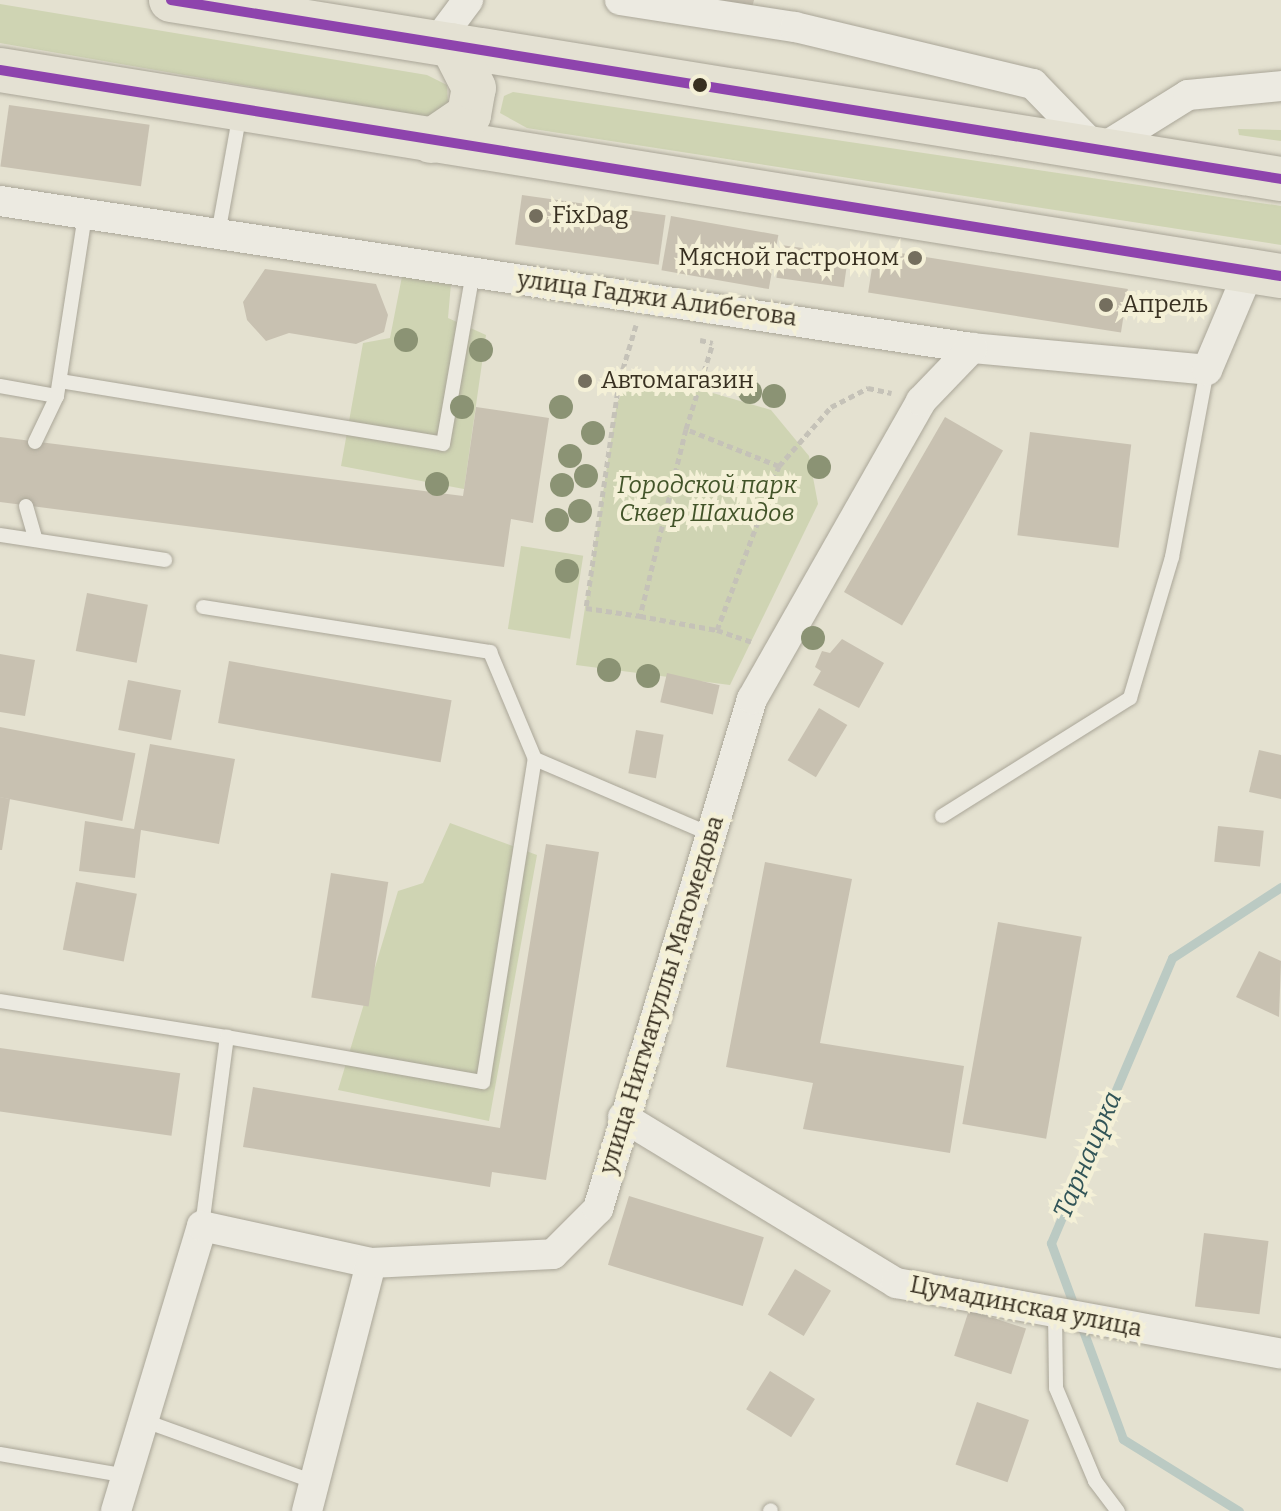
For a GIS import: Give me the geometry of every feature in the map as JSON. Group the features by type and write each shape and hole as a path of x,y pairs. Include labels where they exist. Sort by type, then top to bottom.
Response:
{"main road":[{"path":"171,0 1281,179"},
{"path":"431,141 469,115 474,88 444,44"},
{"path":"0,70 1252,271"}],"street":[{"path":"444,44 468,0"},
{"path":"620,0 797,14 1033,84 1098,151 1188,95 1281,86"},
{"name":"улица Гаджи Алибегова","path":"0,201 972,348 1207,370"},
{"path":"1207,370 1252,271"},
{"name":"улица Нигматуллы Магомедова","path":"202,1226 371,1263 553,1254 598,1209 623,1117 752,699 776,650 921,401 972,348"},
{"name":"Цумадинская улица","path":"623,1117 896,1283 1281,1354"},
{"path":"116,1511 202,1226"},
{"path":"310,1497 371,1263"}],"lane":[{"path":"218,234 241,109"},
{"path":"35,442 58,388 85,215"},
{"path":"0,386 58,388 443,444 473,272"},
{"path":"942,816 1130,698 1172,557 1207,370"},
{"path":"26,506 36,540"},
{"path":"0,535 165,560"},
{"path":"0,1001 483,1082 535,759 490,652 203,607"},
{"path":"535,759 710,834"},
{"path":"202,1226 227,1037"},
{"path":"1055,1313 1056,1388 1095,1481 1118,1511"},
{"path":"145,1421 310,1497"},
{"path":"0,1454 128,1476"}],"path":[{"path":"640,616 686,429 713,343 716,308"},
{"path":"648,328 635,325 619,382 586,608 717,630 776,650"},
{"path":"687,337 713,343"},
{"path":"717,630 779,466 831,407 868,388"},
{"path":"686,429 779,466"}],"green space":[{"path":"0,4 427,75 447,85 448,104 432,116 420,116 0,43"},
{"path":"513,92 1281,206 1281,245 527,128 500,113 504,96"},
{"path":"1238,129 1281,130 1281,141 1239,135"},
{"path":"404,266 452,272 448,318 486,335 464,489 341,466 363,343 390,338"},
{"name":"Городской парк Сквер Шахидов","path":"665,379 771,410 809,456 818,504 730,685 576,665 617,403 627,383"},
{"path":"521,546 583,556 570,639 508,629"},
{"path":"450,823 537,855 489,1121 338,1090 398,891 423,883"}],"building":[{"path":"686,0 754,0 751,12"},
{"path":"9,105 150,125 141,186 0,166"},
{"path":"522,195 666,215 659,265 515,245"},
{"path":"671,216 778,235 769,289 661,270"},
{"path":"781,245 848,254 844,287 776,278"},
{"path":"875,249 1128,289 1121,333 868,292"},
{"path":"265,269 376,284 388,315 384,332 356,344 289,333 266,341 247,320 243,302"},
{"path":"476,407 549,418 533,523 511,519 504,567 0,502 0,437 463,496"},
{"path":"945,417 1003,450 902,625 844,592"},
{"path":"1030,432 1131,444 1119,548 1017,535"},
{"path":"87,593 148,605 137,663 76,651"},
{"path":"842,639 884,663 859,708 813,685 821,671 815,667 822,651 830,653"},
{"path":"0,654 35,660 25,716 0,712"},
{"path":"229,661 452,700 441,762 218,723"},
{"path":"667,673 720,685 713,714 660,702"},
{"path":"128,680 181,690 171,740 118,730"},
{"path":"819,708 847,725 816,777 788,760"},
{"path":"0,727 135,753 122,821 0,797"},
{"path":"636,730 664,735 656,778 628,773"},
{"path":"150,744 235,759 219,844 141,830 135,878 79,871 85,821 134,829"},
{"path":"1259,750 1281,755 1281,799 1249,792"},
{"path":"0,797 10,799 2,850 0,850"},
{"path":"1218,826 1264,831 1260,867 1214,862"},
{"path":"546,844 599,852 546,1180 492,1172 490,1187 243,1147 253,1087 500,1128"},
{"path":"765,862 852,879 820,1043 964,1066 950,1153 803,1129 813,1083 726,1067"},
{"path":"331,873 388,882 369,1007 311,997"},
{"path":"76,882 137,894 124,962 63,950"},
{"path":"998,922 1082,937 1046,1139 962,1124"},
{"path":"1259,951 1281,961 1279,1017 1236,997"},
{"path":"0,1048 180,1073 171,1136 0,1112"},
{"path":"629,1196 764,1237 743,1306 608,1265"},
{"path":"1204,1233 1269,1241 1259,1314 1195,1306"},
{"path":"795,1269 831,1291 804,1336 768,1314"},
{"path":"969,1310 1026,1329 1011,1374 954,1356"},
{"path":"770,1371 815,1399 791,1437 746,1409"},
{"path":"977,1402 1029,1420 1008,1482 956,1464"}],"waterway":[{"name":"Тарнаирка","path":"1239,1511 1123,1439 1051,1243 1172,958 1281,887"}],"transit line":[{"path":"171,0 1281,179"},
{"path":"0,70 1281,276"}],"place":[{"name":"FixDag","path":"536,216"},
{"name":"Мясной гастроном","path":"915,258"},
{"name":"Апрель","path":"1106,305"},
{"name":"Автомагазин","path":"585,381"}]}
